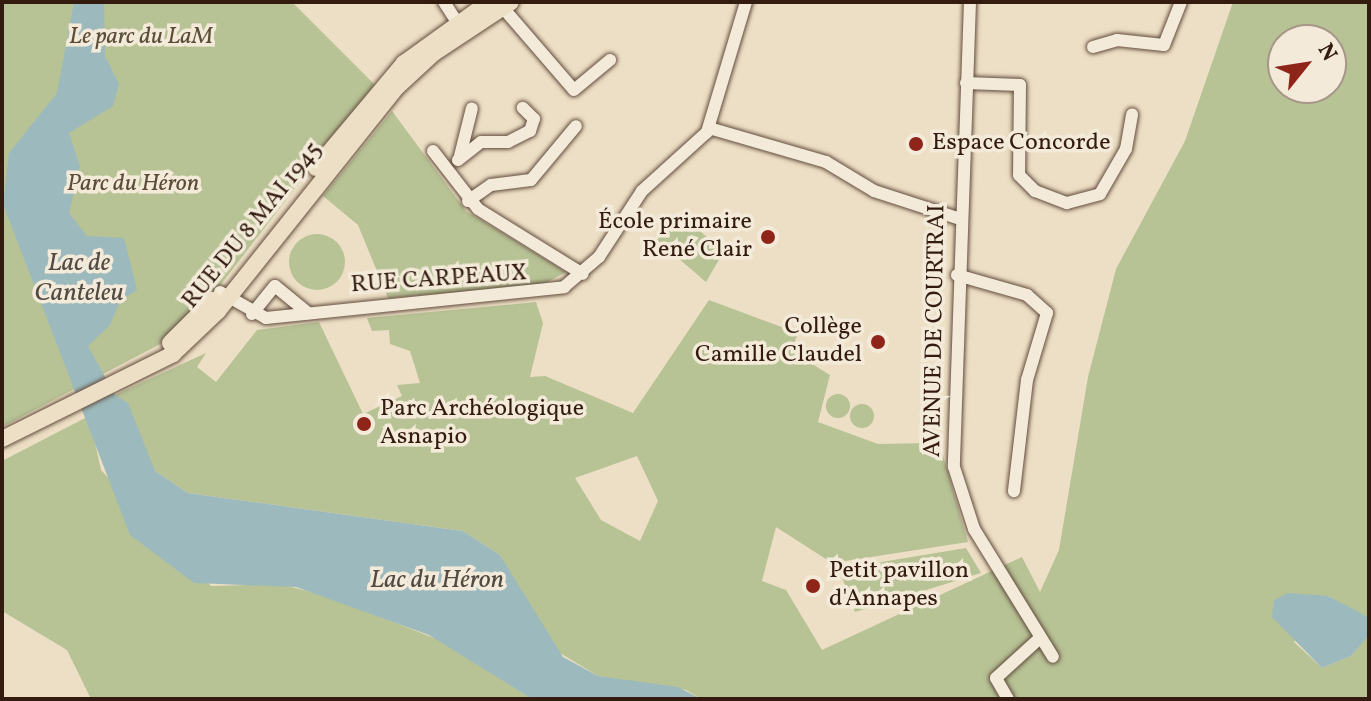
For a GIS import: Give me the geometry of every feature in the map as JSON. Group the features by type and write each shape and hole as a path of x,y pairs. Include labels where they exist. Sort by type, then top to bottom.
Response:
{"main road":[{"name":"RUE DU 8 MAI 1945","path":"2,439 74,401 168,358 378,109 460,27 500,3"},
{"name":"RUE DU 8 MAI 1945","path":"2,431 74,401"}],"street":[{"path":"444,2 460,27"},
{"path":"433,151 468,201 583,274 642,191 709,128 746,2"},
{"path":"742,17 755,2"},
{"name":"AVENUE DE COURTRAI","path":"970,2 957,275 957,481 974,529 1053,657"},
{"path":"1093,47 1117,40 1164,45 1181,2"},
{"path":"500,3 574,90 610,60"},
{"path":"966,83 1020,85 1019,175 1035,191 1067,203 1100,194 1126,149 1132,115"},
{"path":"458,160 472,108"},
{"path":"447,172 478,143 508,142 530,131 534,119 523,108"},
{"path":"468,201 491,185 531,180 576,126"},
{"path":"709,128 826,162 874,191 960,219"},
{"name":"RUE CARPEAUX","path":"252,314 308,313 533,296 583,274"},
{"path":"957,275 1027,295 1047,313 1027,380 1014,491"},
{"path":"224,295 252,314 275,286 308,313"},
{"path":"1008,699 996,678 1040,638"}],"green space":[{"name":"Parc du Héron","path":"2,2 292,2 375,85 218,288 164,342 2,427"},
{"path":"1233,2 1369,2 1369,619 1328,596 1294,642 1322,668 1351,656 1369,634 1369,699 701,699 686,690 598,676 555,650 500,555 463,531 188,493 155,471 115,395 206,353 197,367 216,382 257,330 319,322 363,414 402,396 397,385 420,383 410,351 390,344 389,330 372,331 367,318 536,302 543,323 530,377 545,376 633,413 709,300 798,333 791,351 830,375 818,422 878,444 936,443 942,452 968,542 832,563 776,527 762,581 786,590 822,650 1022,557 1040,592 1059,550 1088,377 1116,269 1185,141","holes":["637,456 658,501 640,541 601,520 575,478"]},
{"path":"392,111 466,211 566,272 540,286 388,298 358,225 323,196"},
{"path":"679,214 724,251 706,282 657,240"},
{"path":"317,234 337,242 345,262 337,282 317,290 297,282 289,262 297,242"},
{"path":"838,394 847,397 850,406 847,415 838,418 829,415 826,406 829,397"},
{"path":"862,404 871,407 874,416 871,425 862,428 853,425 850,416 853,407"},
{"path":"89,416 101,470 211,586 280,584 330,597 439,640 532,699 91,699 67,650 2,611 2,461"},
{"path":"966,548 981,573 855,612 839,569"}],"water":[{"name":"Lac du Héron","path":"74,2 104,2 105,56 119,84 113,106 69,133 80,166 69,213 87,236 124,238 137,290 120,301 110,325 88,346 115,395 128,403 155,471 188,493 463,531 500,555 563,657 598,676 678,687 701,699 532,699 429,635 296,587 194,583 130,535 3,204 9,153 57,93"},
{"path":"1288,593 1328,596 1357,611 1369,618 1369,635 1351,656 1322,668 1272,617 1274,600"}],"place":[{"name":"Espace Concorde","path":"916,144"},
{"name":"École primaire René Clair","path":"768,237"},
{"name":"Collège Camille Claudel","path":"878,342"},
{"name":"Parc Archéologique Asnapio","path":"364,424"},
{"name":"Petit pavillon d'Annapes","path":"813,586"}],"park label":[{"name":"Le parc du LaM","path":"141,38"}],"water label":[{"name":"Lac de Canteleu","path":"79,279"}]}
